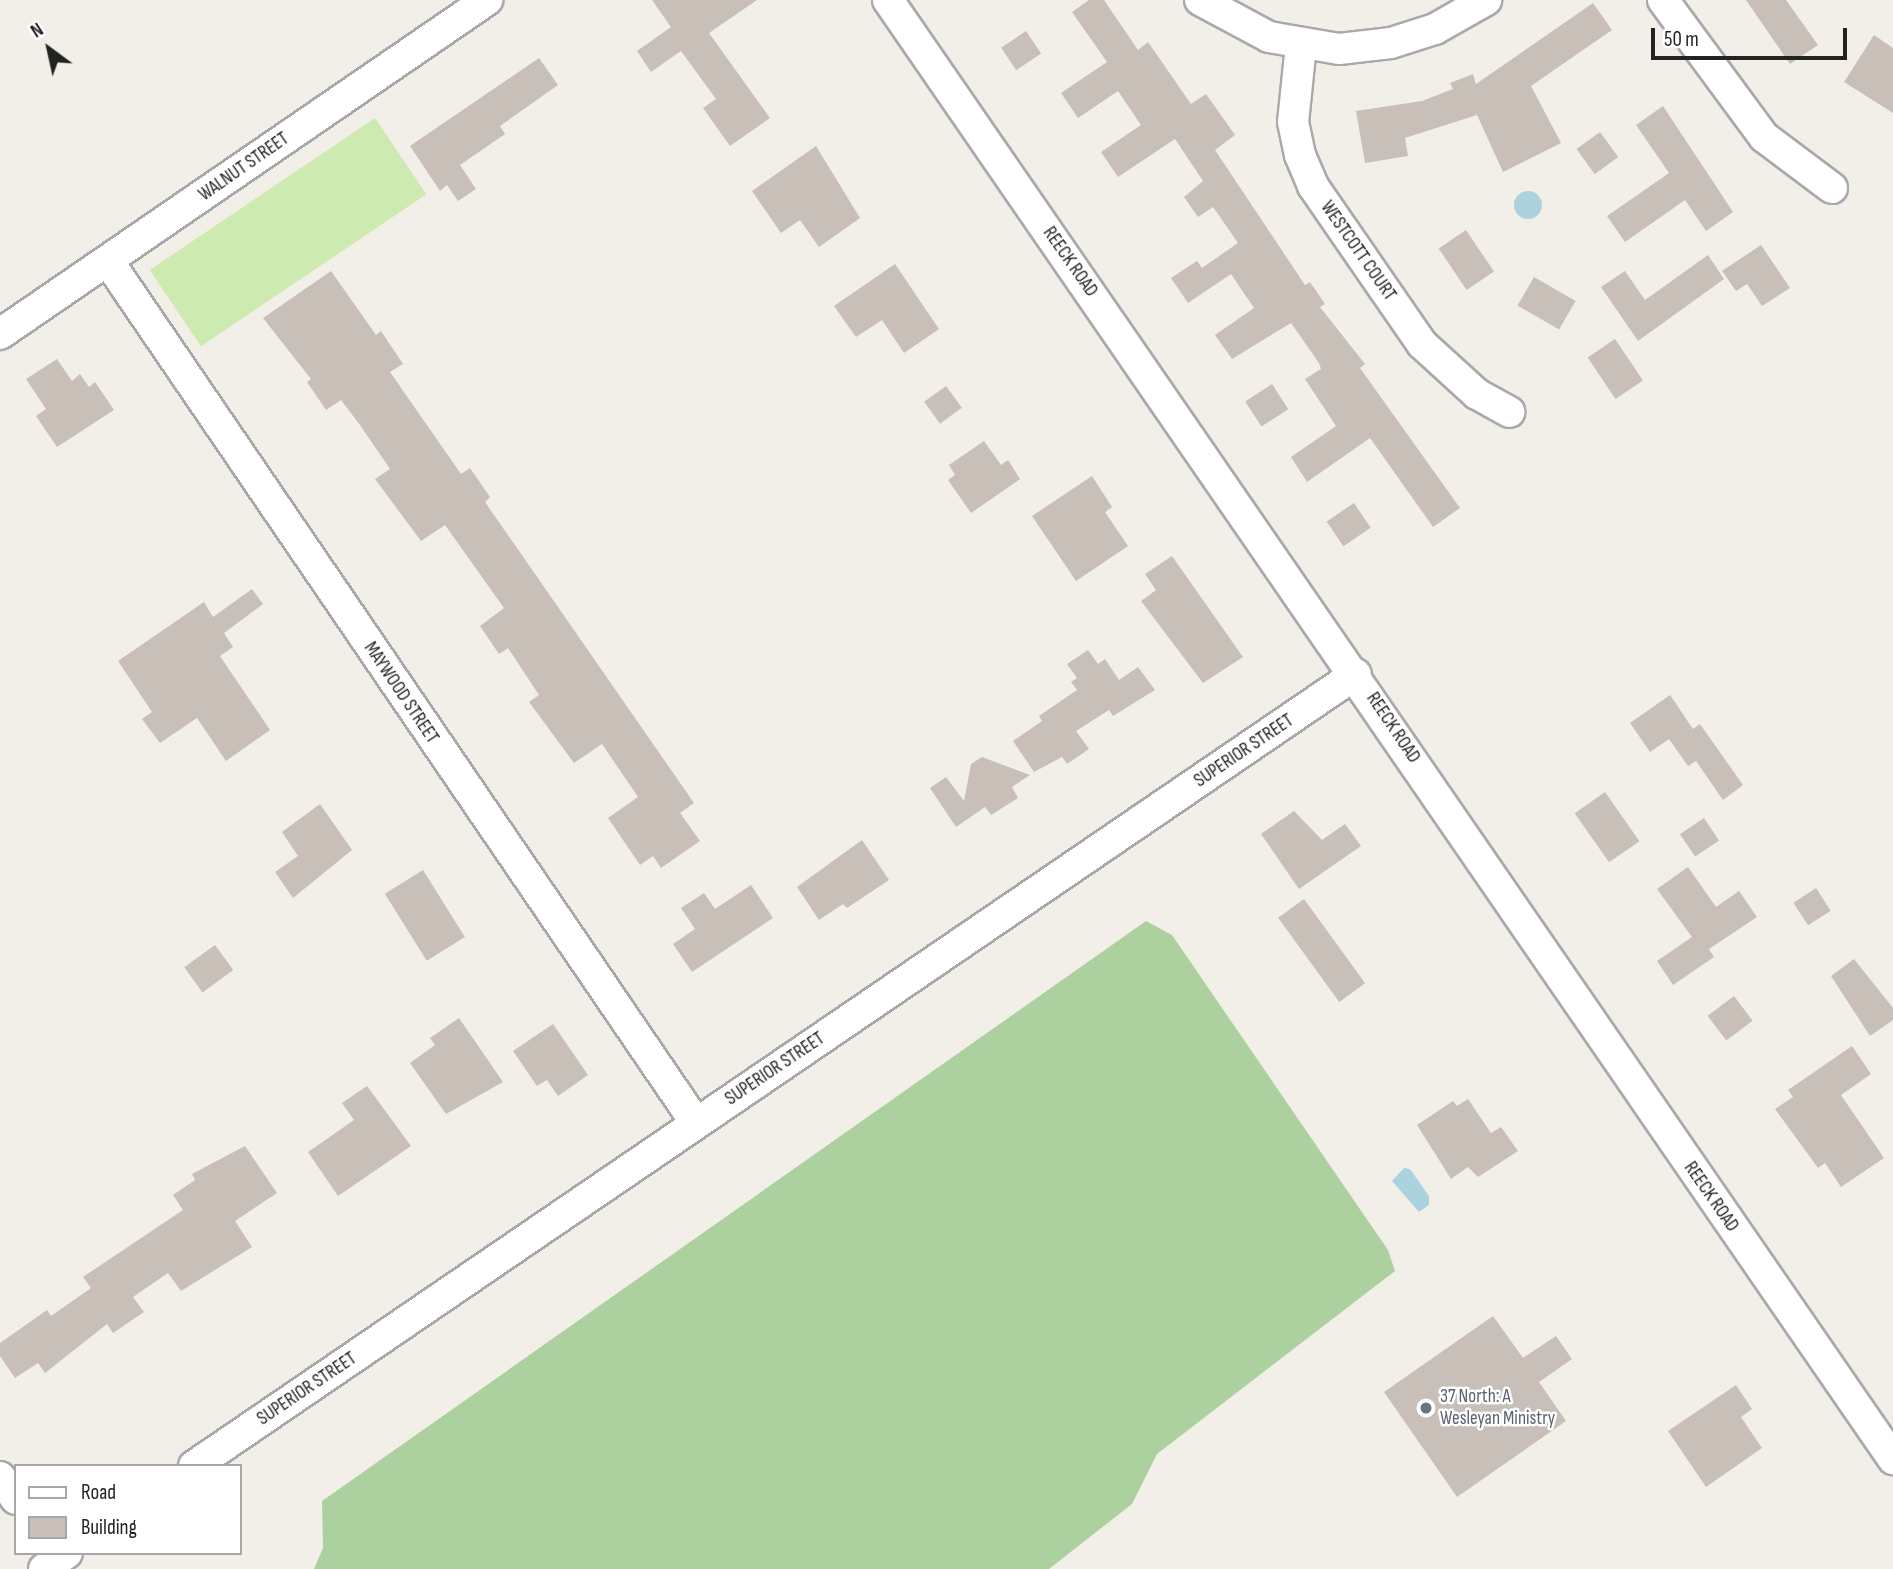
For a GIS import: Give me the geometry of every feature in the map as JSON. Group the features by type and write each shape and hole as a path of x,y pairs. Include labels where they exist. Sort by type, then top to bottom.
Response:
{"street":[{"name":"WALNUT STREET","path":"0,334 487,0"},
{"name":"REECK ROAD","path":"888,0 1356,674 1893,1459"},
{"path":"1199,0 1237,23 1301,45 1339,49 1391,43 1435,29 1486,0"},
{"path":"1663,0 1764,138 1832,188"},
{"name":"WESTCOTT COURT","path":"1301,45 1293,122 1300,155 1313,186 1422,344 1477,394 1509,412"},
{"name":"MAYWOOD STREET","path":"108,261 696,1123"},
{"name":"SUPERIOR STREET","path":"197,1464 1356,674"},
{"path":"0,1477 14,1496"}],"green space":[{"path":"375,118 426,194 201,346 150,270"},
{"path":"1146,921 1172,935 1388,1250 1395,1271 1157,1454 1132,1504 1049,1569 314,1569 323,1548 322,1501"}],"water":[{"path":"1528,191 1538,195 1542,205 1538,215 1528,219 1518,215 1514,205 1518,195"},
{"path":"1404,1168 1410,1169 1429,1196 1429,1205 1419,1212 1392,1181"}],"building":[{"path":"652,0 757,0 709,33 770,118 730,146 703,108 716,99 681,51 651,72 637,51 671,27"},
{"path":"1089,0 1104,0 1138,50 1148,42 1191,104 1206,94 1235,135 1215,150 1305,285 1310,282 1325,304 1320,307 1365,364 1360,368 1460,508 1433,527 1370,438 1307,482 1291,457 1336,426 1305,379 1321,369 1319,363 1291,323 1232,359 1215,335 1254,308 1231,274 1188,303 1171,278 1197,261 1202,268 1238,243 1213,207 1198,217 1184,197 1203,181 1175,139 1118,177 1101,152 1141,125 1118,91 1078,118 1061,93 1107,62 1072,12"},
{"path":"1746,0 1786,0 1818,45 1790,64"},
{"path":"1593,3 1612,30 1531,86 1561,143 1503,172 1477,115 1405,138 1408,156 1365,163 1356,111 1422,101 1453,89 1450,83 1473,74 1476,84"},
{"path":"1026,31 1041,53 1016,70 1001,48"},
{"path":"1874,35 1893,48 1893,113 1844,82"},
{"path":"539,58 558,85 500,126 505,134 460,165 476,189 458,201 447,185 440,191 410,146"},
{"path":"1663,106 1733,212 1706,231 1685,200 1625,242 1607,216 1669,173 1636,125"},
{"path":"1600,132 1618,157 1595,174 1577,149"},
{"path":"816,146 860,218 819,247 800,220 781,233 752,191"},
{"path":"1466,230 1494,271 1467,290 1439,248"},
{"path":"1761,245 1790,288 1762,306 1747,284 1736,291 1722,271"},
{"path":"1708,255 1724,279 1638,341 1601,287 1625,271 1645,300"},
{"path":"895,264 939,329 904,353 882,320 856,337 834,306"},
{"path":"331,271 376,335 381,331 403,364 390,372 461,474 470,468 490,497 485,502 694,803 680,813 700,841 661,868 653,856 640,865 608,818 638,797 602,744 574,763 529,702 539,695 508,648 499,654 480,626 504,608 445,525 421,541 375,479 390,469 360,425 341,400 326,410 307,382 311,379 263,318"},
{"path":"1534,277 1576,301 1559,330 1518,306"},
{"path":"1615,339 1643,380 1616,399 1588,357"},
{"path":"57,359 72,381 80,374 89,387 95,382 114,410 57,447 36,416 46,409 26,379"},
{"path":"1272,384 1288,409 1262,427 1245,401"},
{"path":"946,386 962,408 940,424 924,402"},
{"path":"984,441 1001,465 1008,460 1020,479 971,513 948,480 955,475 949,465"},
{"path":"1092,476 1112,507 1105,512 1128,546 1076,581 1032,516"},
{"path":"1354,503 1371,528 1343,546 1327,521"},
{"path":"1172,556 1243,657 1203,683 1141,601 1156,590 1145,574"},
{"path":"252,589 263,604 224,633 233,647 220,656 270,730 226,761 197,718 160,743 142,719 152,712 118,661 204,602 213,617"},
{"path":"1088,650 1098,664 1105,659 1119,680 1138,667 1155,690 1113,716 1109,710 1076,731 1089,749 1067,764 1062,757 1034,772 1013,741 1042,721 1039,716 1077,690 1071,682 1077,678 1067,664"},
{"path":"1670,695 1693,729 1700,724 1743,785 1723,800 1696,761 1688,766 1669,739 1650,752 1630,723"},
{"path":"982,757 1030,775 1012,787 1018,798 991,815 985,807 956,827 930,788 946,777 964,801 971,764"},
{"path":"1605,792 1639,841 1609,862 1575,813"},
{"path":"320,804 352,850 293,898 275,872 298,856 282,832"},
{"path":"1294,811 1322,840 1345,824 1361,846 1299,889 1261,834"},
{"path":"1704,818 1719,840 1695,857 1680,834"},
{"path":"862,840 889,880 847,908 843,904 819,920 797,887"},
{"path":"1688,867 1716,907 1739,891 1757,917 1709,949 1714,957 1673,985 1657,961 1692,937 1657,889"},
{"path":"423,870 465,937 427,961 385,894"},
{"path":"751,885 773,918 692,972 673,944 695,929 681,908 704,893 715,909"},
{"path":"1816,888 1831,911 1808,925 1793,903"},
{"path":"1304,899 1365,983 1339,1002 1278,918"},
{"path":"215,945 233,970 202,992 184,967"},
{"path":"1854,959 1893,1008 1893,1020 1870,1036 1831,976"},
{"path":"1734,996 1753,1021 1726,1041 1708,1016"},
{"path":"459,1018 503,1082 446,1114 410,1063 435,1045 430,1038"},
{"path":"553,1024 588,1075 558,1096 547,1080 537,1086 513,1051"},
{"path":"1852,1046 1871,1074 1841,1095 1884,1158 1841,1187 1825,1163 1818,1168 1775,1109 1793,1097 1788,1090"},
{"path":"367,1086 411,1146 338,1196 308,1152 354,1120 342,1103"},
{"path":"1468,1099 1491,1133 1501,1127 1518,1151 1478,1177 1468,1167 1451,1179 1417,1125 1453,1101 1457,1106"},
{"path":"245,1146 277,1193 235,1221 252,1247 181,1291 168,1273 133,1297 144,1312 113,1333 107,1324 45,1373 38,1363 15,1378 0,1356 0,1343 47,1310 51,1316 91,1288 83,1277 183,1210 173,1195 195,1180 192,1174"},
{"name":"37 North: A Wesleyan Ministry","path":"1493,1316 1523,1358 1556,1336 1572,1359 1539,1382 1566,1421 1457,1497 1384,1392"},
{"path":"1736,1385 1752,1409 1741,1417 1762,1448 1706,1487 1668,1431"}],"place":[{"name":"37 North: A Wesleyan Ministry","path":"1426,1408"}]}
